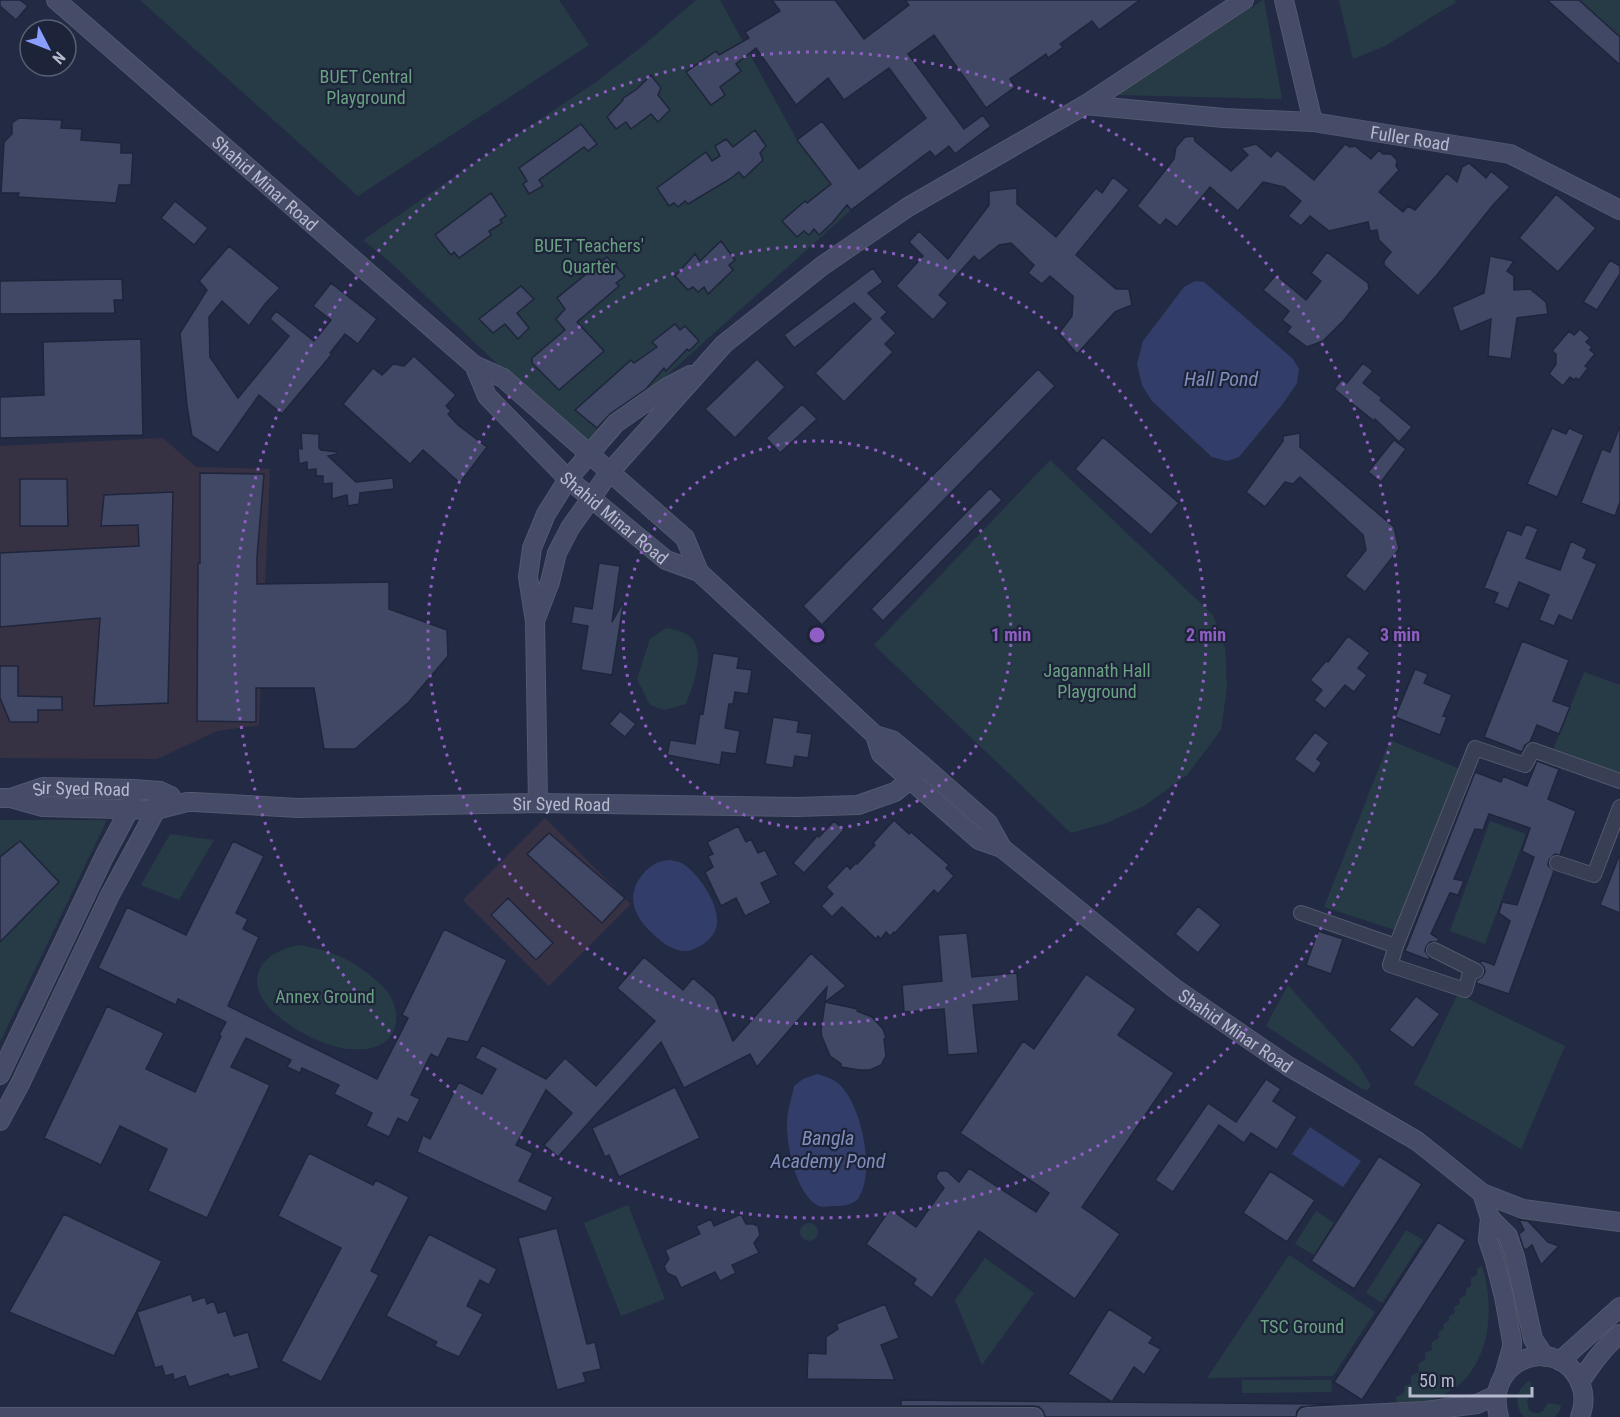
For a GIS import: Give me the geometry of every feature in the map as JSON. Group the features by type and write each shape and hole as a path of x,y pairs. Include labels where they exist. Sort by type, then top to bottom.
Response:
{"main road":[{"name":"Shahid Minar Road","path":"56,0 474,365 503,378 685,538 699,572"},
{"path":"535,621 550,582 557,553 570,528 609,473 724,344 822,266 919,200 1085,105 1244,0"},
{"path":"1284,0 1313,122"},
{"name":"Fuller Road","path":"1085,105 1224,118 1313,122 1510,154 1620,210"},
{"name":"Shahid Minar Road","path":"474,365 487,396 568,479 666,560 699,572 875,735 892,740 988,823 1002,848"},
{"path":"538,803 535,621 528,577 532,548 546,514 568,479 616,423 669,386 699,370"},
{"name":"Shahid Minar Road","path":"875,735 881,754 978,840 1002,848 1173,988 1288,1066 1417,1142 1482,1193 1523,1209 1620,1222"},
{"name":"Sir Syed Road","path":"6,798 43,807 129,810 156,810 187,802 297,808 538,803 797,807 858,805 895,792 910,780 922,765"},
{"name":"Sir Syed Road","path":"6,798 43,787 134,789 160,791 187,802"},
{"path":"0,1075 105,855 129,810 134,789"},
{"path":"0,1121 110,895 156,810 160,791"},
{"path":"1482,1193 1490,1218 1488,1240 1504,1297 1512,1341 1504,1375 1496,1395 1499,1417"},
{"path":"1490,1218 1508,1236 1533,1339 1552,1359 1576,1374 1583,1392 1582,1409 1594,1417"},
{"path":"1504,1375 1520,1361 1534,1356 1552,1359 1620,1306"},
{"path":"1580,1382 1594,1360 1620,1334"},
{"path":"1307,1417 1425,1411 1477,1404 1496,1395"},
{"path":"0,1417 1034,1417"}],"street":[{"path":"1434,950 1476,971 1471,970 1465,990 1390,965 1402,940 1475,748 1526,765 1533,750 1620,781"},
{"path":"1557,863 1594,875 1615,831 1620,807"},
{"path":"1301,913 1402,940"}],"shaded area":[{"path":"163,438 196,467 270,469 259,725 217,731 157,759 0,758 0,446"},
{"path":"545,818 631,904 549,986 463,900"}],"green space":[{"name":"BUET Central Playground","path":"140,0 559,0 589,45 358,196"},
{"name":"BUET Teachers' Quarter","path":"696,0 720,0 797,140 851,210 586,448 390,262 363,240 596,82 644,45"},
{"path":"1263,0 1282,99 1117,95"},
{"path":"1339,0 1454,0 1456,2 1385,46 1353,59"},
{"path":"1579,0 1620,0 1620,37"},
{"name":"Jagannath Hall Playground","path":"1050,460 1213,615 1225,648 1227,687 1221,730 1187,775 1144,806 1107,823 1071,833 874,645"},
{"path":"666,628 690,636 696,646 698,662 686,704 664,710 650,705 637,679 650,639"},
{"path":"1584,672 1620,685 1620,774 1553,750"},
{"path":"1390,740 1460,769 1395,930 1324,907"},
{"path":"0,820 107,820 0,1042"},
{"path":"1490,821 1526,834 1485,944 1450,931"},
{"path":"170,834 214,840 179,900 141,885"},
{"name":"Annex Ground","path":"299,945 338,955 352,962 383,987 393,1002 396,1019 392,1034 387,1040 380,1045 366,1049 336,1047 303,1033 273,1011 263,999 257,985 259,971 271,956"},
{"path":"1288,985 1358,1064 1371,1086 1367,1090 1362,1089 1266,1026"},
{"path":"1458,994 1565,1046 1521,1149 1414,1084"},
{"path":"628,1205 665,1299 621,1316 584,1223"},
{"path":"1316,1211 1334,1223 1314,1255 1295,1244"},
{"path":"809,1223 815,1226 818,1232 815,1238 809,1241 803,1238 800,1232 803,1226"},
{"path":"1406,1230 1423,1240 1382,1303 1366,1293"},
{"name":"TSC Ground","path":"1289,1255 1375,1312 1333,1376 1207,1378"},
{"path":"985,1258 1034,1293 982,1365 955,1300"},
{"path":"1482,1266 1489,1303 1485,1342 1478,1359 1468,1375 1455,1388 1428,1400 1397,1404 1396,1397 1404,1393 1405,1386 1411,1384 1411,1376 1419,1372 1418,1364 1425,1360 1425,1353 1432,1350 1432,1342 1439,1338 1438,1332 1444,1329 1443,1324 1449,1321 1449,1316 1455,1313 1454,1307 1460,1304 1459,1299 1466,1295 1466,1289 1471,1286 1471,1278 1477,1275 1477,1269"},
{"path":"1242,1380 1331,1380 1332,1392 1242,1393"},
{"path":"1530,1380 1533,1393 1527,1400 1529,1410 1538,1413 1543,1411 1547,1403 1561,1405 1555,1417 1524,1417 1517,1402 1519,1392"}],"water":[{"name":"Hall Pond","path":"1195,281 1204,282 1293,359 1299,369 1297,383 1282,405 1239,457 1227,461 1212,457 1152,401 1142,385 1137,364 1143,341 1184,287"},
{"path":"670,860 679,862 694,873 708,892 716,913 717,923 714,934 692,950 674,949 663,942 641,921 634,906 634,891 643,874 655,864"},
{"name":"Bangla Academy Pond","path":"817,1074 836,1082 848,1095 863,1136 865,1180 858,1199 845,1205 823,1207 814,1203 800,1184 791,1157 787,1122 794,1086 803,1079"},
{"path":"1310,1127 1361,1161 1343,1187 1292,1154"}],"building":[{"path":"0,0 20,0 28,6 16,20 0,6"},
{"path":"772,0 835,0 864,39 909,5 905,0 1140,0 1099,30 1092,21 1060,44 1063,47 1048,58 1046,54 1010,79 1015,87 986,108 934,35 908,54 964,129 983,115 991,126 955,154 949,146 935,157 930,151 851,210 847,205 819,235 814,229 809,235 804,231 797,237 782,221 805,201 807,203 831,184 797,140 822,121 859,169 926,118 889,68 844,100 828,78 796,105 756,48 736,64 741,71 720,87 725,95 711,105 686,72 716,51 719,55 749,38 745,32 780,11"},
{"path":"1547,0 1579,0 1620,37 1620,65"},
{"path":"651,75 661,88 658,95 670,110 658,122 651,114 631,129 626,122 616,129 607,117 622,99 637,89"},
{"path":"19,118 62,120 61,128 82,129 81,140 121,143 121,153 133,153 131,185 119,185 116,203 18,197 19,193 1,193 4,142 12,134 12,123"},
{"path":"581,124 597,144 588,151 584,147 539,180 543,186 529,194 523,184 527,181 519,168"},
{"path":"755,130 766,146 760,153 763,160 744,178 739,172 688,204 685,201 678,207 674,203 669,206 657,188 706,152 712,161 720,156 715,146 726,139 733,147"},
{"path":"1194,136 1195,141 1231,171 1248,155 1241,148 1256,144 1271,157 1277,150 1314,180 1345,144 1350,147 1355,146 1371,159 1379,150 1383,154 1391,154 1397,160 1396,166 1399,170 1379,192 1403,212 1408,206 1415,210 1447,173 1457,182 1462,167 1469,163 1486,178 1491,171 1510,187 1418,296 1384,265 1384,261 1391,252 1379,240 1377,230 1370,231 1368,222 1329,231 1310,216 1301,226 1288,216 1301,201 1284,187 1263,182 1238,211 1210,187 1177,227 1166,219 1160,226 1137,206 1174,159 1176,147 1185,137"},
{"path":"1113,177 1129,190 1076,255 1116,289 1129,289 1132,305 1115,312 1077,354 1059,333 1072,316 1073,296 1050,276 1042,284 1028,273 1034,265 1011,243 999,245 979,261 974,256 939,295 948,303 933,320 896,286 923,256 909,242 919,231 948,259 989,205 989,191 1017,188 1017,204 1056,237 1096,188 1102,193"},
{"path":"491,193 506,216 500,220 502,223 489,231 491,235 459,258 454,252 451,255 435,235"},
{"path":"1556,194 1596,228 1558,272 1519,238"},
{"path":"175,201 208,228 194,245 161,218"},
{"path":"721,241 735,260 729,265 733,270 708,294 704,287 698,292 693,287 688,290 675,276 695,254 700,261"},
{"path":"229,246 280,288 249,326 222,301 209,317 210,357 238,398 289,336 270,319 276,311 314,341 331,320 313,306 331,283 377,319 358,344 345,334 330,353 332,354 282,414 259,395 218,453 192,436 180,333 207,290 199,281"},
{"path":"1327,252 1368,283 1369,289 1344,320 1323,341 1307,347 1287,332 1291,327 1282,320 1289,311 1263,290 1276,275 1306,300 1321,281 1311,273"},
{"path":"1490,256 1514,261 1507,271 1514,276 1514,290 1530,289 1546,302 1548,314 1517,318 1511,359 1488,356 1491,319 1460,332 1452,307 1484,293"},
{"path":"607,257 625,276 616,283 619,286 577,322 604,351 559,390 532,363 532,358 565,330 556,319 565,309 557,298"},
{"path":"1610,260 1620,266 1620,274 1597,310 1583,302"},
{"path":"873,268 883,282 868,293 887,312 881,318 896,333 885,344 893,352 844,402 815,373 871,319 854,303 794,348 784,335"},
{"path":"122,279 123,300 114,300 115,313 0,314 0,281"},
{"path":"521,286 534,299 517,313 529,328 518,339 505,324 493,333 479,319"},
{"path":"675,324 680,330 685,326 699,341 689,351 687,349 666,371 664,368 646,389 610,414 597,428 575,410 631,360 634,363 657,347 652,342"},
{"path":"1580,329 1590,338 1586,342 1595,354 1585,366 1588,368 1579,380 1570,377 1563,386 1549,374 1556,364 1556,354 1552,351 1569,331 1574,335"},
{"path":"141,339 143,435 0,438 0,397 44,395 43,342"},
{"path":"414,356 456,395 446,406 451,411 448,414 458,425 487,447 460,483 423,450 410,464 343,404 373,368 382,375 393,364 404,366"},
{"path":"757,359 785,387 735,438 705,409"},
{"path":"1363,363 1373,371 1363,383 1412,427 1399,442 1375,419 1374,421 1334,389 1342,379 1347,383"},
{"path":"1038,369 1055,386 822,625 803,606"},
{"path":"802,404 817,419 780,453 766,438"},
{"path":"1552,428 1566,434 1569,428 1584,435 1557,497 1527,484"},
{"path":"1619,428 1620,502 1615,516 1581,503 1602,449 1610,452"},
{"path":"301,433 319,434 319,448 337,452 337,454 328,456 356,482 393,478 394,489 360,493 359,504 348,506 347,495 332,499 332,483 323,484 323,476 316,476 316,469 307,470 307,462 299,464 298,448 302,449"},
{"path":"1300,433 1300,447 1394,527 1399,549 1365,592 1345,576 1366,550 1363,535 1300,477 1293,484 1285,482 1265,507 1246,492 1283,441 1283,436"},
{"path":"1103,437 1179,503 1151,535 1075,469"},
{"path":"1394,440 1406,449 1381,482 1368,472"},
{"path":"200,473 264,474 257,584 389,582 389,609 447,630 448,656 409,702 355,749 324,749 314,688 256,688 256,722 197,721"},
{"path":"20,479 67,479 68,526 20,526"},
{"path":"990,488 1002,500 883,621 871,609"},
{"path":"173,492 168,703 94,706 100,618 0,627 0,553 139,546 138,525 101,526 104,495"},
{"path":"1526,524 1538,529 1526,558 1560,570 1571,541 1587,549 1583,558 1597,564 1572,621 1559,615 1554,626 1539,620 1549,595 1519,582 1508,609 1494,603 1498,593 1484,588 1507,530 1521,535"},
{"path":"599,563 620,566 612,622 623,605 612,675 581,670 588,626 571,623 574,606 592,609"},
{"path":"1348,636 1370,653 1358,668 1367,675 1354,692 1345,685 1325,709 1314,700 1322,690 1310,680 1326,661 1328,662"},
{"path":"1522,641 1569,660 1553,701 1570,707 1559,734 1537,725 1530,742 1525,745 1522,752 1484,737"},
{"path":"713,653 739,657 737,668 752,670 748,694 735,692 733,704 729,704 725,728 740,731 736,754 722,752 720,765 667,755 670,740 695,744 700,713 703,714"},
{"path":"0,666 18,666 18,696 62,697 62,710 38,710 38,722 10,722 0,698"},
{"path":"1415,669 1428,674 1424,683 1452,695 1443,716 1447,717 1440,735 1395,717"},
{"path":"620,711 636,724 625,737 609,724"},
{"path":"773,717 799,721 797,732 812,734 808,758 795,756 793,768 765,764"},
{"path":"1315,732 1329,743 1317,759 1322,763 1314,774 1294,759"},
{"path":"1537,761 1559,769 1548,799 1576,811 1560,855 1555,854 1549,860 1548,865 1554,871 1509,994 1476,983 1485,972 1480,963 1481,960 1494,965 1510,921 1499,913 1502,902 1517,905 1534,857 1522,851 1530,828 1489,814 1483,830 1475,829 1454,879 1464,881 1458,895 1450,893 1431,934 1439,939 1437,942 1430,942 1426,947 1425,951 1429,960 1405,951 1475,772 1501,782 1503,776 1527,786"},
{"path":"894,820 949,865 946,868 954,876 938,894 934,890 895,933 890,936 886,932 881,939 878,936 876,939 842,907 832,917 821,906 833,894 826,887 847,865 850,869 857,864"},
{"path":"834,821 844,830 804,873 793,863"},
{"path":"738,826 746,842 751,839 758,853 765,850 778,875 761,883 771,903 745,916 736,898 721,906 705,872 713,867 708,856 713,854 707,842"},
{"path":"549,833 625,898 602,923 527,854"},
{"path":"20,841 59,882 0,942 0,857"},
{"path":"233,841 264,856 236,913 248,919 243,929 259,937 228,1006 377,1079 408,1018 402,1015 444,929 507,960 468,1042 448,1038 438,1058 431,1054 411,1095 420,1099 408,1123 398,1118 389,1137 366,1126 372,1113 334,1094 339,1085 302,1068 300,1073 287,1067 291,1060 246,1038 231,1067 270,1085 207,1218 148,1191 167,1149 120,1126 101,1165 44,1138 107,1006 164,1033 146,1069 195,1092 226,1022 178,999 176,1005 98,968 127,907 186,935"},
{"path":"1620,856 1620,913 1600,905"},
{"path":"508,898 553,943 536,960 491,915"},
{"path":"1198,906 1221,925 1198,953 1175,934"},
{"path":"1318,931 1343,939 1331,974 1306,965"},
{"path":"967,933 972,977 1017,973 1019,1001 973,1005 978,1053 948,1055 944,1009 904,1012 902,985 942,981 938,935"},
{"path":"811,953 846,986 825,1002 827,987 757,1067 750,1054 684,1088 661,1042 558,1157 544,1145 572,1113 546,1090 516,1145 533,1153 519,1181 553,1197 546,1212 417,1152 423,1135 430,1139 459,1082 482,1094 496,1069 475,1058 482,1045 546,1079 565,1058 596,1086 655,1021 617,988 644,957 683,990 693,978 715,997 733,1041"},
{"path":"1086,974 1136,1009 1118,1035 1174,1073 1082,1207 1120,1234 1075,1299 979,1231 932,1298 913,1284 916,1279 866,1244 890,1209 916,1227 944,1188 937,1180 936,1176 939,1171 947,1171 959,1182 969,1168 1036,1212 1049,1193 960,1133 1023,1041 1034,1049"},
{"path":"1416,996 1440,1014 1413,1048 1389,1030"},
{"path":"825,1002 858,1009 857,1011 872,1017 883,1029 886,1038 884,1039 886,1056 881,1065 870,1070 841,1067 841,1064 830,1056 821,1031"},
{"path":"1266,1079 1281,1089 1273,1101 1297,1117 1277,1150 1251,1133 1244,1143 1219,1125 1173,1192 1155,1180 1208,1103 1236,1122"},
{"path":"675,1087 700,1138 619,1177 609,1155 605,1157 592,1128"},
{"path":"309,1153 373,1185 376,1180 409,1197 371,1271 379,1275 321,1382 281,1361 341,1248 278,1216"},
{"path":"1379,1156 1422,1184 1354,1289 1311,1261"},
{"path":"1270,1171 1315,1200 1287,1242 1243,1213"},
{"path":"64,1214 162,1261 114,1356 9,1312"},
{"path":"741,1214 746,1224 758,1226 760,1235 754,1243 759,1253 732,1265 736,1273 720,1281 715,1272 681,1288 676,1277 667,1273 664,1266 669,1259 665,1250 700,1234 696,1226 711,1219 714,1226"},
{"path":"1519,1220 1528,1221 1548,1242 1559,1246 1541,1265 1532,1245 1526,1250 1523,1247 1519,1234 1524,1230"},
{"path":"1438,1222 1466,1240 1362,1400 1334,1382"},
{"path":"557,1228 587,1344 595,1342 601,1369 583,1373 586,1382 557,1390 518,1238"},
{"path":"429,1234 497,1269 489,1285 480,1280 467,1306 483,1314 459,1357 434,1346 437,1342 386,1316"},
{"path":"191,1294 193,1301 205,1297 207,1304 214,1301 218,1313 226,1311 234,1336 248,1332 259,1368 230,1377 228,1374 189,1387 185,1376 174,1380 173,1374 165,1376 162,1366 155,1368 137,1312"},
{"path":"885,1304 899,1338 881,1345 895,1380 807,1379 808,1353 826,1354 826,1337 838,1329 836,1324"},
{"path":"1109,1309 1153,1337 1149,1343 1161,1349 1144,1375 1134,1367 1112,1402 1068,1374"},
{"path":"901,1400 1333,1404 1301,1407 1296,1417 1045,1417 1039,1407 1034,1406 901,1406"}]}
